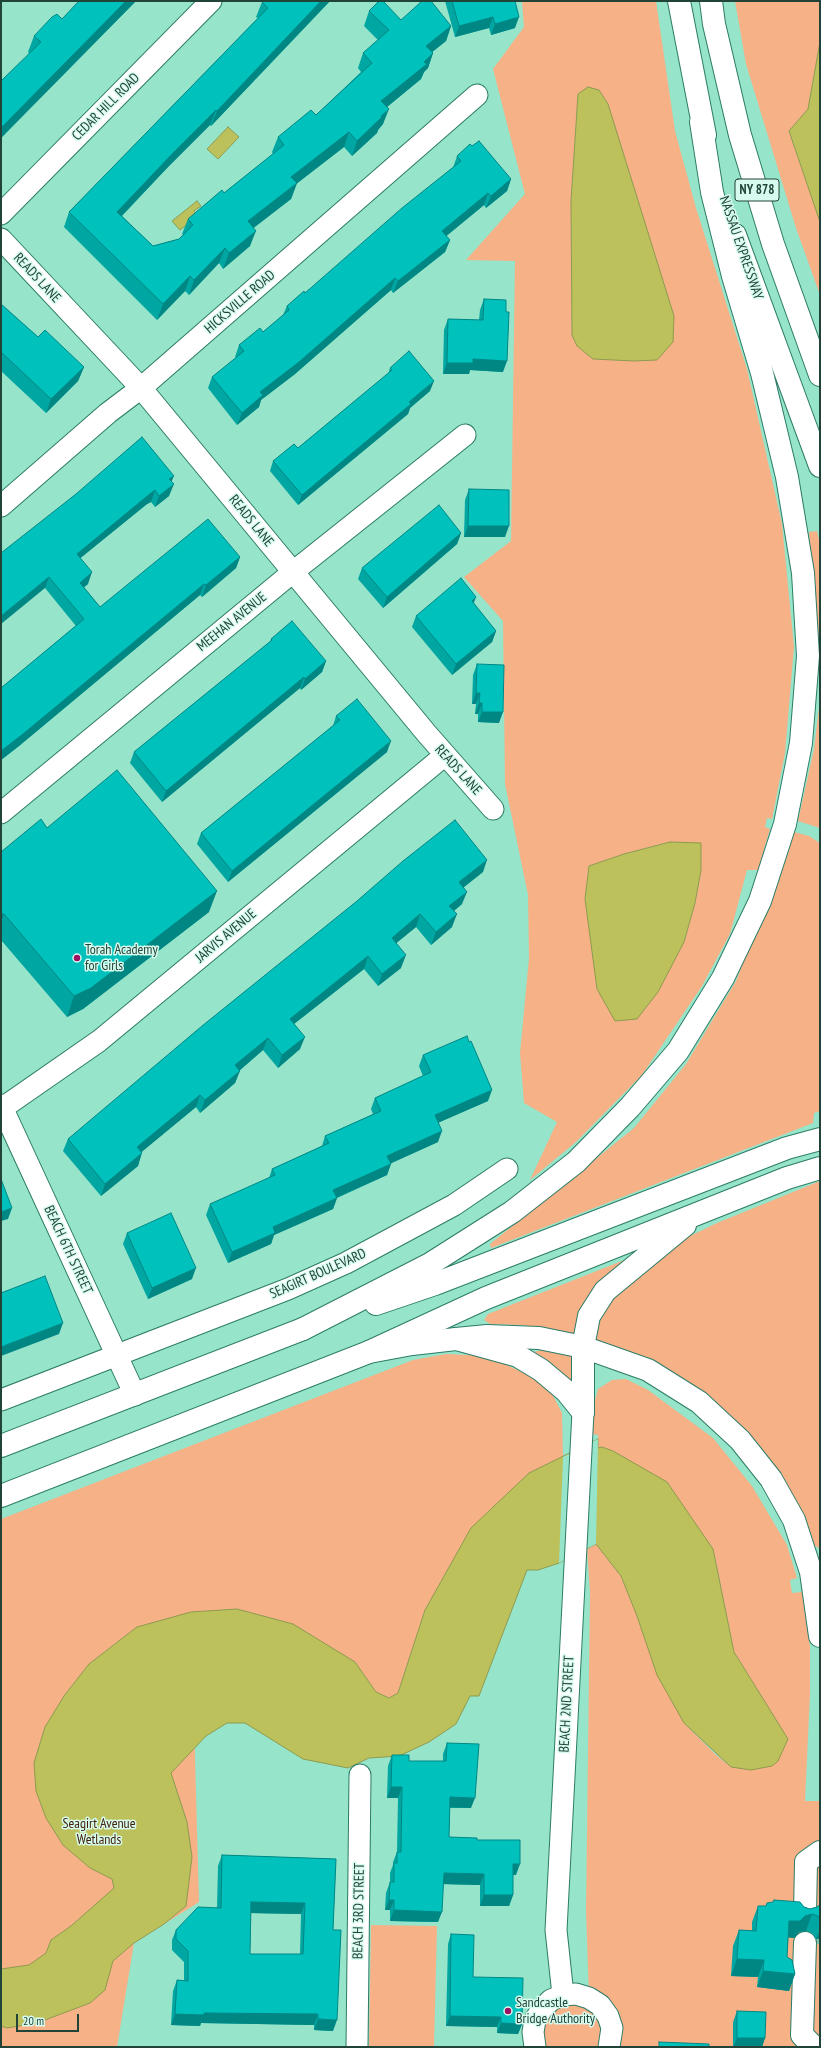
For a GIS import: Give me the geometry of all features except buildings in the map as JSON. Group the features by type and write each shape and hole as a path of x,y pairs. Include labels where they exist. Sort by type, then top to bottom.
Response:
{"main road":[{"name":"NASSAU EXPRESSWAY","path":"679,1 701,122 730,222 820,466"},
{"name":"NY 878","path":"712,1 714,24 740,135 774,244 820,375"},
{"path":"303,1329 430,1264 512,1212 576,1162 630,1107 678,1051 723,978 760,901 785,824 801,743 808,656 803,573 787,477 762,374 733,276 714,200 701,122"},
{"path":"1,1446 303,1329 435,1284 787,1148 820,1139"},
{"path":"1,1496 369,1352 486,1298 787,1178 820,1168"},
{"path":"583,1412 583,1347 589,1316 605,1291 701,1212"},
{"path":"369,1352 400,1346 487,1336 539,1338 583,1347 648,1370 698,1402 740,1440 771,1479 794,1520 811,1572 820,1636"},
{"path":"456,1339 518,1356 541,1370 566,1391 583,1412"},
{"path":"805,1913 806,1862 820,1852"},
{"path":"812,1943 816,2035 820,2041"},
{"path":"812,1943 802,2035 814,2047"}],"street":[{"name":"CEDAR HILL ROAD","path":"1,214 211,1"},
{"name":"HICKSVILLE ROAD","path":"1,506 108,413 141,388 477,95"},
{"name":"READS LANE","path":"1,239 141,388 444,756 493,809"},
{"name":"MEEHAN AVENUE","path":"1,812 293,572 464,435"},
{"name":"JARVIS AVENUE","path":"2,1107 99,1041 444,756"},
{"name":"BEACH 6TH STREET","path":"2,1107 135,1395"},
{"name":"SEAGIRT BOULEVARD","path":"1,1400 116,1354 288,1289 346,1263 454,1205 507,1169"},
{"name":"BEACH 2ND STREET","path":"563,1996 556,1930 583,1412"},
{"name":"BEACH 3RD STREET","path":"357,2047 360,1775"},
{"path":"535,2047 533,2032 535,2020 542,2009 551,2000 576,1994 589,1998 600,2005 608,2016 612,2028 609,2047"}],"green space":[{"path":"522,1 656,1 675,131 696,208 747,369 782,524 794,647 785,753 772,819 767,818 765,827 770,829 758,870 747,870 730,934 702,986 642,1075 576,1142 530,1180 557,1122 524,1103 520,1053 529,958 528,895 505,784 503,621 464,577 511,541 515,261 466,260 525,194 493,69 524,27","holes":["578,95 572,335 571,201","670,842 701,844 701,870 695,903 684,942 590,935 585,899 589,866 624,854"]},
{"path":"735,1 820,1 820,42 808,109 789,131 820,220 820,295 796,228 746,64"},
{"path":"817,531 820,545 820,690 809,532"},
{"path":"820,699 820,828 798,821 814,749"},
{"path":"794,832 809,836 820,843 820,1111 814,1113 813,1123 491,1248 490,1244 634,1128 686,1064 736,981"},
{"path":"820,1181 820,1551 818,1547 812,1546 719,1409 594,1339 603,1306 686,1238 717,1223"},
{"path":"632,1257 577,1335 522,1325 490,1324 484,1320 488,1314"},
{"path":"542,1350 576,1354 580,1398 525,1354"},
{"name":"Seagirt Avenue Wetlands","path":"446,1354 488,1356 547,1384 562,1413 563,1457 547,1464 425,1610 398,1693 389,1698 376,1692 355,1662 191,1612 199,1902 134,1943 117,2047 1,2047 1,1519 413,1360"},
{"path":"626,1379 648,1390 713,1438 752,1486 787,1545 797,1578 790,1580 792,1593 802,1592 810,1646 810,1694 805,1801 820,1801 820,2047 536,2047 542,2009 589,1997 586,1911 590,1593 587,1549 596,1544 621,1576 684,1723 715,1754 731,1767 787,1739 734,1652 713,1549 598,1448 598,1435 592,1434 594,1404 598,1389 612,1380"},
{"path":"371,1925 437,1926 434,2047 369,2046"}],"shaded area":[{"path":"820,42 820,222 789,131 808,109"},
{"path":"588,87 599,90 608,104 674,316 673,342 657,360 634,361 593,359 577,346 572,335 571,201 578,94"},
{"path":"228,127 239,137 218,159 207,149"},
{"path":"197,201 201,206 194,211 198,216 180,230 172,221"},
{"path":"670,842 701,843 701,870 695,903 684,942 658,992 637,1019 615,1021 597,989 585,899 589,866 624,854"},
{"path":"598,1439 598,1448 602,1447 613,1451 667,1482 713,1549 734,1652 788,1739 778,1761 772,1766 751,1770 731,1767 684,1723 657,1675 637,1616 621,1576 596,1544 559,1563 538,1570 527,1570 479,1696 470,1696 456,1724 429,1742 399,1756 369,1758 348,1768 303,1759 245,1723 227,1723 206,1736 171,1773 187,1822 192,1857 186,1906 164,1924 134,1943 113,1961 105,1990 90,2003 37,2023 7,2028 1,2026 1,1969 29,1965 46,1953 51,1940 71,1926 114,1888 112,1879 90,1868 63,1845 46,1818 36,1791 34,1763 45,1727 64,1696 89,1664 137,1627 191,1612 237,1609 293,1624 355,1662 376,1692 389,1698 398,1693 425,1610 471,1528 529,1473"}],"pier":[{"path":"598,1439 596,1544 559,1563 563,1457"}],"tunnel":[{"path":"819,1944 820,1924"}],"place":[{"name":"Torah Academy for Girls","path":"77,958"},
{"name":"Sandcastle Bridge Authority","path":"508,2011"}]}
